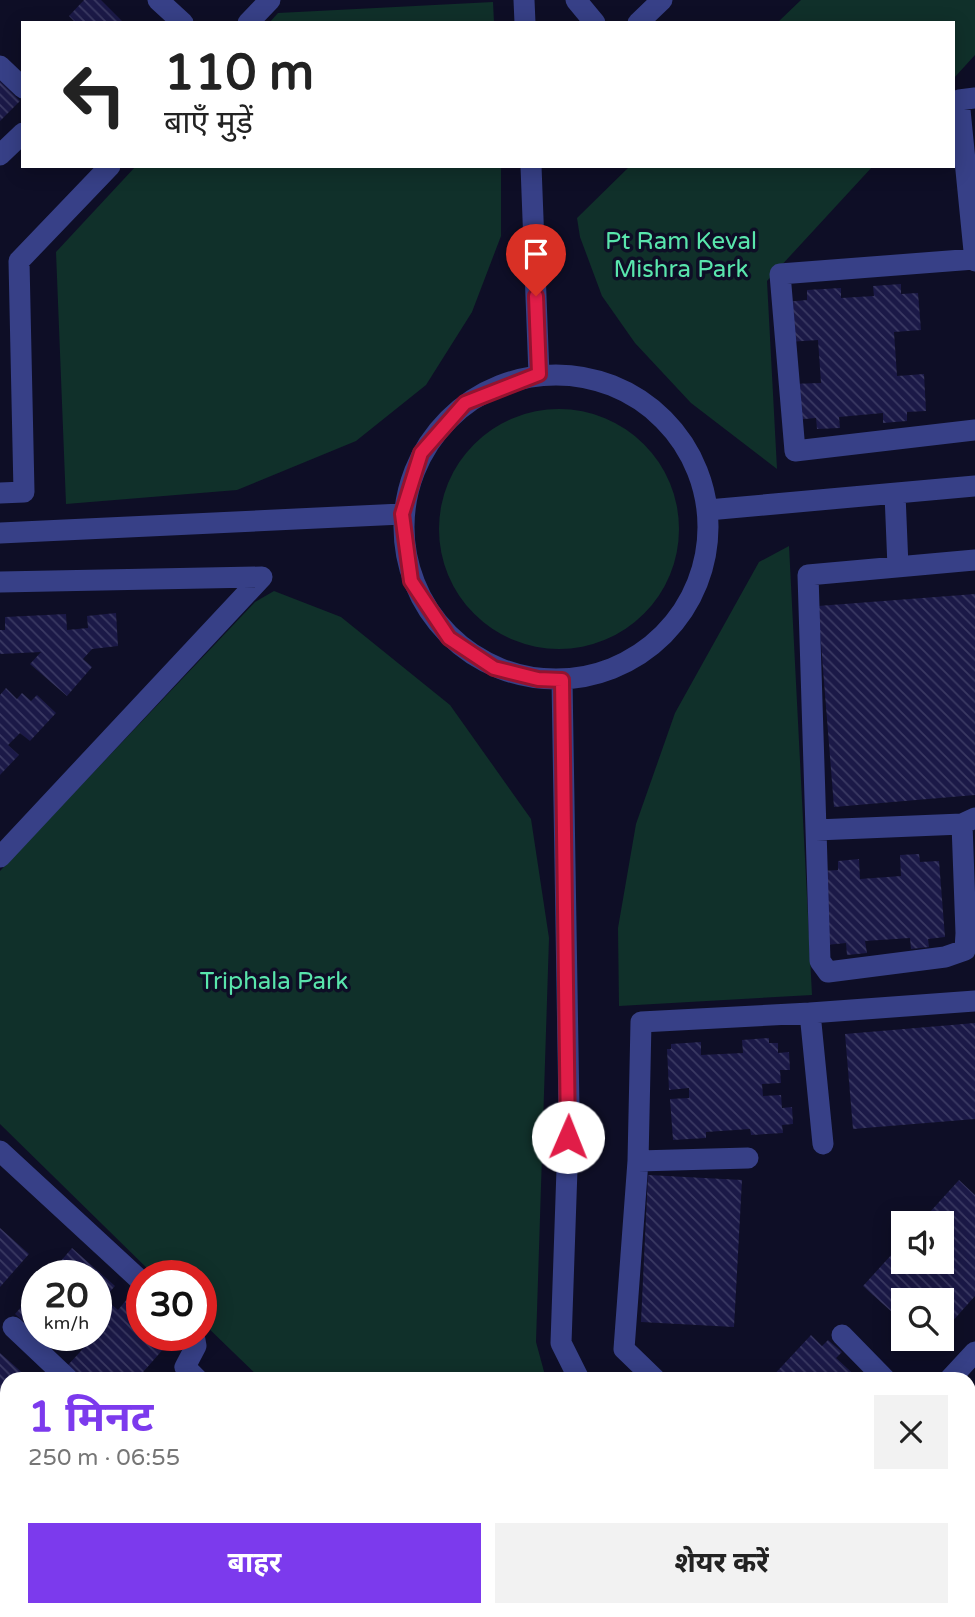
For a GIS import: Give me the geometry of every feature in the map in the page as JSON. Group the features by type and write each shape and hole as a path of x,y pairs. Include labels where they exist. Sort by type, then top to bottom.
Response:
{"street":[{"path":"158,0 181,21"},
{"path":"250,21 270,0"},
{"path":"524,0 525,21"},
{"path":"576,0 593,21"},
{"path":"640,21 662,0"},
{"path":"0,66 21,86"},
{"path":"975,99 959,100 975,260 780,274 794,451 975,430"},
{"path":"0,155 21,135"},
{"path":"0,493 24,492 19,261 107,168"},
{"path":"531,168 539,374"},
{"path":"539,374 572,375 612,385 649,406 676,432 695,463 708,510 706,554 697,586 679,617 638,656 581,678 538,679 494,668 449,638 411,581 402,514 421,453 465,403 539,374"},
{"path":"708,510 975,486"},
{"path":"895,494 898,567"},
{"path":"0,533 402,514"},
{"path":"816,830 969,821 965,950 945,957 828,972 820,961 808,575 975,560"},
{"path":"0,582 262,577 0,857"},
{"path":"562,680 569,1111 561,1343 576,1372"},
{"path":"648,1372 624,1349 638,1161 641,1022 975,1001"},
{"path":"810,1013 823,1144"},
{"path":"0,1151 126,1267"},
{"path":"638,1161 748,1158"},
{"path":"13,1327 61,1372"},
{"path":"842,1335 879,1372"},
{"path":"187,1372 194,1351"},
{"path":"956,1372 975,1352"}],"green space":[{"path":"801,0 975,0 975,55 955,77 955,21 779,21"},
{"path":"493,2 494,21 271,21 278,13"},
{"path":"134,168 501,168 501,236 472,312 426,385 356,441 237,490 66,504 56,252"},
{"name":"Pt Ram Keval Mishra Park","path":"628,168 871,168 767,281 777,469 691,403 635,343 602,296 580,237 577,218"},
{"path":"547,409 571,409 616,423 644,444 659,462 670,483 677,506 677,552 670,575 659,596 644,614 616,635 594,644 571,649 547,649 502,635 483,622 466,605 453,586 444,564 439,541 439,517 453,472 466,453 483,436 502,423 524,414"},
{"path":"789,546 812,995 619,1006 618,928 636,824 675,713 759,562"},
{"name":"Triphala Park","path":"274,591 341,617 450,705 531,819 549,938 536,1342 544,1372 254,1372 217,1336 217,1260 139,1260 0,1124 0,871 255,602"}],"building":[{"path":"84,0 101,0 122,21 74,21 69,16"},
{"path":"0,81 20,101 0,121"},
{"path":"901,284 901,294 918,293 921,330 894,332 897,376 924,374 926,411 907,412 907,421 883,423 883,413 839,417 840,428 817,429 816,418 793,420 790,384 821,383 818,340 788,342 785,302 807,300 807,290 841,288 841,298 874,296 873,286"},
{"path":"975,594 975,795 834,807 818,606"},
{"path":"116,613 118,646 92,649 83,659 92,667 67,696 30,664 41,652 0,654 0,630 5,630 5,617 66,614 67,630 88,628 87,616"},
{"path":"6,688 17,699 22,693 31,701 37,695 56,713 30,741 20,733 8,745 19,755 0,775 0,695"},
{"path":"919,854 920,862 939,861 945,937 928,939 929,947 911,949 910,938 865,941 867,953 847,955 846,943 826,945 820,871 838,870 838,861 859,859 860,879 901,876 900,855"},
{"path":"975,1023 975,1119 853,1129 845,1034"},
{"path":"769,1038 769,1043 778,1043 778,1053 789,1052 790,1070 780,1070 781,1083 762,1084 763,1096 781,1095 782,1108 792,1107 793,1124 782,1125 783,1133 751,1135 750,1129 706,1132 706,1138 673,1140 670,1099 689,1098 689,1088 669,1090 667,1049 671,1049 671,1044 701,1042 701,1055 743,1053 742,1040"},
{"path":"648,1175 742,1180 734,1327 641,1322"},
{"path":"959,1180 975,1195 975,1296 954,1320 954,1288 891,1288 891,1311 863,1286 891,1255 891,1274 954,1274 954,1211 931,1211"},
{"path":"0,1228 29,1254 0,1287"},
{"path":"72,1248 86,1260 62,1260"},
{"path":"126,1300 126,1351 162,1351 143,1372 76,1372 68,1365 81,1351 112,1351 112,1305 118,1310"},
{"path":"21,1307 21,1319 15,1314"},
{"path":"811,1335 822,1346 828,1340 842,1352 836,1358 851,1372 777,1372"},
{"path":"0,1353 21,1372 0,1372"}],"route":[{"path":"536,296 539,374 465,403 421,453 402,514 411,581 449,638 494,668 538,679 562,680 568,1137"}]}
